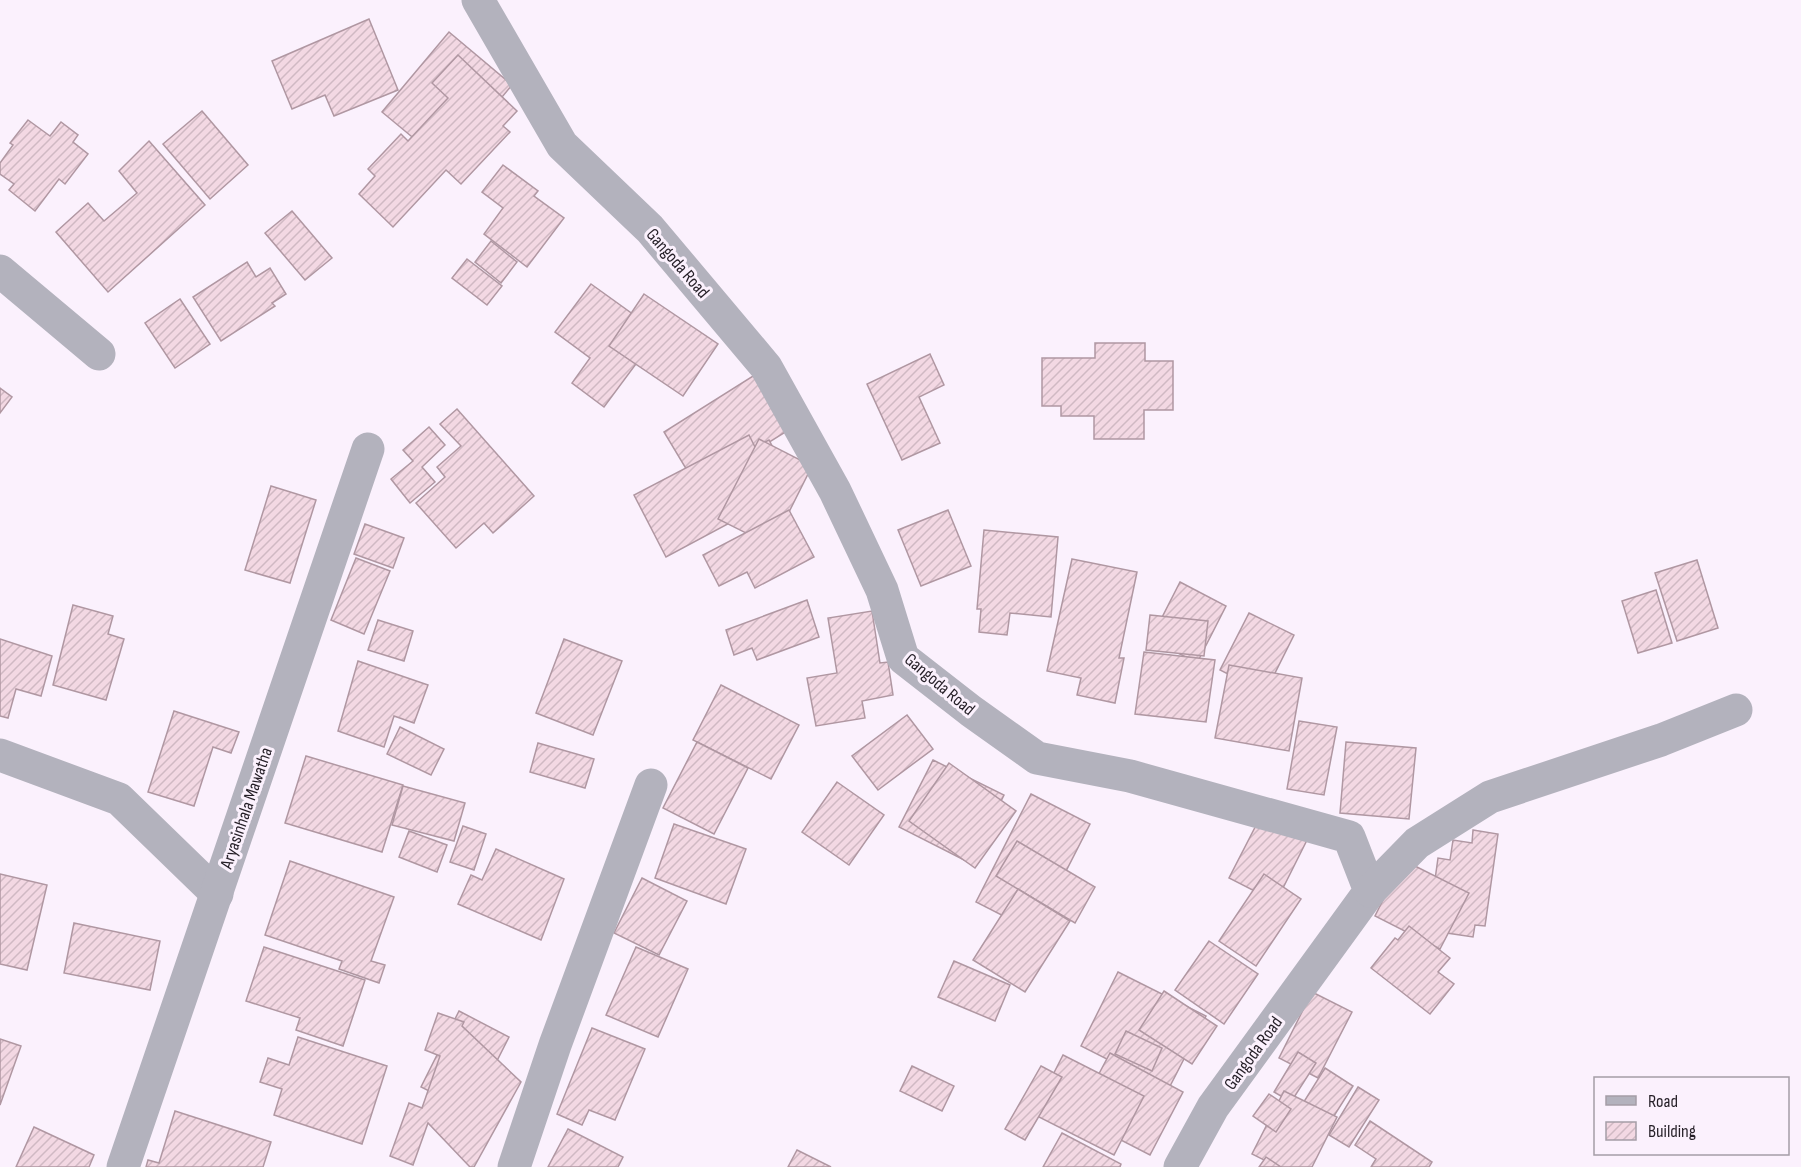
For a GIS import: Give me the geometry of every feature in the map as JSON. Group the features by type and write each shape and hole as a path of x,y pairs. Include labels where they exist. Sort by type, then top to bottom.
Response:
{"street":[{"name":"Gangoda Road","path":"478,0 562,145 650,229 766,367 835,491 877,580 903,658 971,711 1037,758 1130,776 1349,837 1370,891 1213,1107 1180,1167"},
{"path":"0,271 99,354"},
{"name":"Aryasinhala Mawatha","path":"123,1167 368,449"},
{"path":"1370,891 1417,843 1490,797 1661,740 1736,710"},
{"path":"0,755 119,799 217,894"},
{"path":"514,1167 555,1045 651,785"}],"building":[{"path":"369,19 398,90 334,116 325,95 292,109 272,61"},
{"path":"449,32 512,85 446,165 382,112"},
{"path":"458,55 517,111 503,126 510,132 461,184 446,170 393,227 359,194 375,176 368,169 401,134 408,141 448,98 432,83"},
{"path":"202,111 248,165 210,199 163,144"},
{"path":"28,120 50,136 61,122 78,135 73,142 88,154 65,184 59,179 35,211 9,190 14,184 0,174 0,163 13,145 10,143"},
{"path":"149,141 205,205 108,292 56,232 88,203 104,221 137,193 119,171"},
{"path":"503,165 538,191 534,196 564,218 527,267 484,234 503,208 482,192"},
{"path":"292,211 332,258 305,280 265,233"},
{"path":"491,241 517,262 501,283 475,262"},
{"path":"467,259 502,286 487,305 452,278"},
{"path":"247,262 256,277 270,268 286,294 272,303 275,306 221,341 193,297"},
{"path":"591,284 659,333 604,407 572,383 590,358 555,332"},
{"path":"644,294 718,344 683,396 609,346"},
{"path":"180,299 210,344 175,368 145,323"},
{"path":"1095,343 1145,343 1145,361 1173,361 1173,410 1144,410 1144,439 1094,439 1094,416 1061,416 1061,406 1042,406 1042,358 1095,358"},
{"path":"930,354 944,385 919,397 940,443 902,460 867,384"},
{"path":"761,371 795,426 697,487 664,432"},
{"path":"0,388 12,397 0,413"},
{"path":"457,409 534,496 493,533 484,523 456,548 416,503 445,477 437,467 461,446 440,424"},
{"path":"429,427 445,445 422,467 435,482 410,503 391,479 413,461 403,450"},
{"path":"749,435 755,447 769,440 788,476 773,483 780,496 666,557 634,495"},
{"path":"759,439 812,466 772,546 718,519"},
{"path":"271,486 316,500 290,583 245,570"},
{"path":"789,510 814,557 755,588 747,572 719,586 703,555"},
{"path":"948,510 971,566 921,586 898,530"},
{"path":"365,524 404,538 393,568 354,554"},
{"path":"984,530 1058,537 1051,617 1010,613 1007,635 979,632 981,609 977,609"},
{"path":"356,558 390,571 364,634 331,620"},
{"path":"1072,559 1137,572 1119,658 1124,658 1115,703 1077,695 1081,678 1047,671"},
{"path":"1697,560 1718,628 1677,641 1655,573"},
{"path":"1180,582 1226,606 1197,663 1151,639"},
{"path":"1656,590 1672,643 1638,653 1622,601"},
{"path":"807,600 819,637 757,660 752,648 734,655 726,630"},
{"path":"73,605 113,616 108,634 124,639 106,700 53,685"},
{"path":"872,611 880,663 888,662 893,695 862,701 865,718 816,726 807,678 837,673 828,618"},
{"path":"1249,613 1294,635 1265,693 1220,670"},
{"path":"1150,615 1208,621 1204,656 1146,650"},
{"path":"378,620 413,631 404,661 368,650"},
{"path":"0,639 52,656 41,696 16,689 8,718 0,716"},
{"path":"564,639 622,661 593,735 536,713"},
{"path":"1144,652 1215,660 1206,722 1135,714"},
{"path":"358,661 428,685 414,723 394,716 384,747 338,731"},
{"path":"1229,665 1302,678 1289,751 1215,738"},
{"path":"721,685 799,725 771,779 693,740"},
{"path":"174,711 239,732 231,753 213,747 194,806 148,792"},
{"path":"907,715 933,749 878,790 852,756"},
{"path":"1299,721 1337,727 1324,795 1287,789"},
{"path":"400,727 444,749 431,775 387,754"},
{"path":"697,742 748,768 714,834 663,808"},
{"path":"1346,742 1416,748 1409,819 1340,813"},
{"path":"538,743 594,759 585,788 530,772"},
{"path":"306,756 403,785 382,852 285,823"},
{"path":"933,760 1004,795 970,863 899,827"},
{"path":"949,763 1016,811 975,868 909,821"},
{"path":"837,782 884,815 849,865 802,832"},
{"path":"403,786 465,803 454,841 392,825"},
{"path":"1031,794 1090,824 1035,932 976,902"},
{"path":"1267,804 1313,828 1276,902 1229,878"},
{"path":"674,824 746,849 726,904 655,878"},
{"path":"463,826 486,834 474,870 450,862"},
{"path":"1473,830 1498,834 1485,926 1475,925 1473,937 1447,933 1448,921 1438,920 1441,902 1432,901 1438,858 1450,860 1453,840 1472,843"},
{"path":"409,831 447,845 437,872 399,857"},
{"path":"1017,841 1095,887 1075,923 996,876"},
{"path":"496,849 564,879 541,940 458,904 471,875 482,880"},
{"path":"1403,860 1469,893 1440,949 1375,916"},
{"path":"290,861 394,897 371,961 385,965 379,983 339,969 342,961 265,935"},
{"path":"0,874 47,885 27,970 0,964"},
{"path":"1264,874 1301,899 1256,966 1219,941"},
{"path":"642,878 687,901 659,955 614,933"},
{"path":"1018,889 1070,921 1025,992 973,960"},
{"path":"74,923 160,941 150,990 64,973"},
{"path":"1409,926 1450,958 1438,972 1454,984 1430,1014 1371,968 1395,938 1398,940"},
{"path":"1209,941 1258,974 1224,1024 1175,990"},
{"path":"264,947 365,980 343,1046 296,1030 300,1018 246,1001"},
{"path":"636,947 688,969 658,1037 606,1015"},
{"path":"954,961 1010,985 995,1021 938,997"},
{"path":"1118,972 1206,1016 1168,1090 1081,1046"},
{"path":"1164,991 1217,1026 1192,1064 1139,1030"},
{"path":"1312,992 1352,1012 1318,1078 1279,1058"},
{"path":"459,1011 509,1037 471,1112 421,1087"},
{"path":"438,1013 464,1022 462,1026 521,1082 474,1167 470,1167 428,1123 413,1165 390,1156 409,1103 422,1108 440,1056 425,1050"},
{"path":"592,1028 645,1049 615,1120 589,1110 582,1125 557,1114"},
{"path":"1126,1031 1162,1048 1152,1071 1115,1054"},
{"path":"298,1037 387,1066 362,1144 274,1115 282,1089 260,1082 268,1058 289,1065"},
{"path":"0,1039 21,1046 0,1105"},
{"path":"1298,1052 1316,1063 1291,1102 1274,1092"},
{"path":"1110,1053 1183,1092 1150,1155 1076,1117"},
{"path":"1063,1055 1144,1096 1114,1155 1033,1114"},
{"path":"912,1066 954,1086 942,1111 900,1091"},
{"path":"1041,1066 1062,1077 1025,1140 1005,1129"},
{"path":"1325,1068 1353,1086 1313,1149 1285,1132"},
{"path":"1358,1087 1379,1100 1349,1147 1329,1135"},
{"path":"1284,1091 1337,1117 1312,1167 1278,1167 1252,1154"},
{"path":"1269,1094 1291,1109 1276,1132 1253,1116"},
{"path":"175,1111 271,1142 263,1167 146,1167 148,1160 159,1163"},
{"path":"1370,1121 1432,1162 1429,1167 1371,1167 1376,1159 1355,1145"},
{"path":"34,1127 94,1155 89,1167 16,1167"},
{"path":"568,1129 623,1157 618,1167 548,1167"},
{"path":"1062,1133 1121,1164 1120,1167 1043,1167"},
{"path":"797,1150 831,1167 788,1167"},
{"path":"1266,1157 1281,1167 1259,1167"}]}
